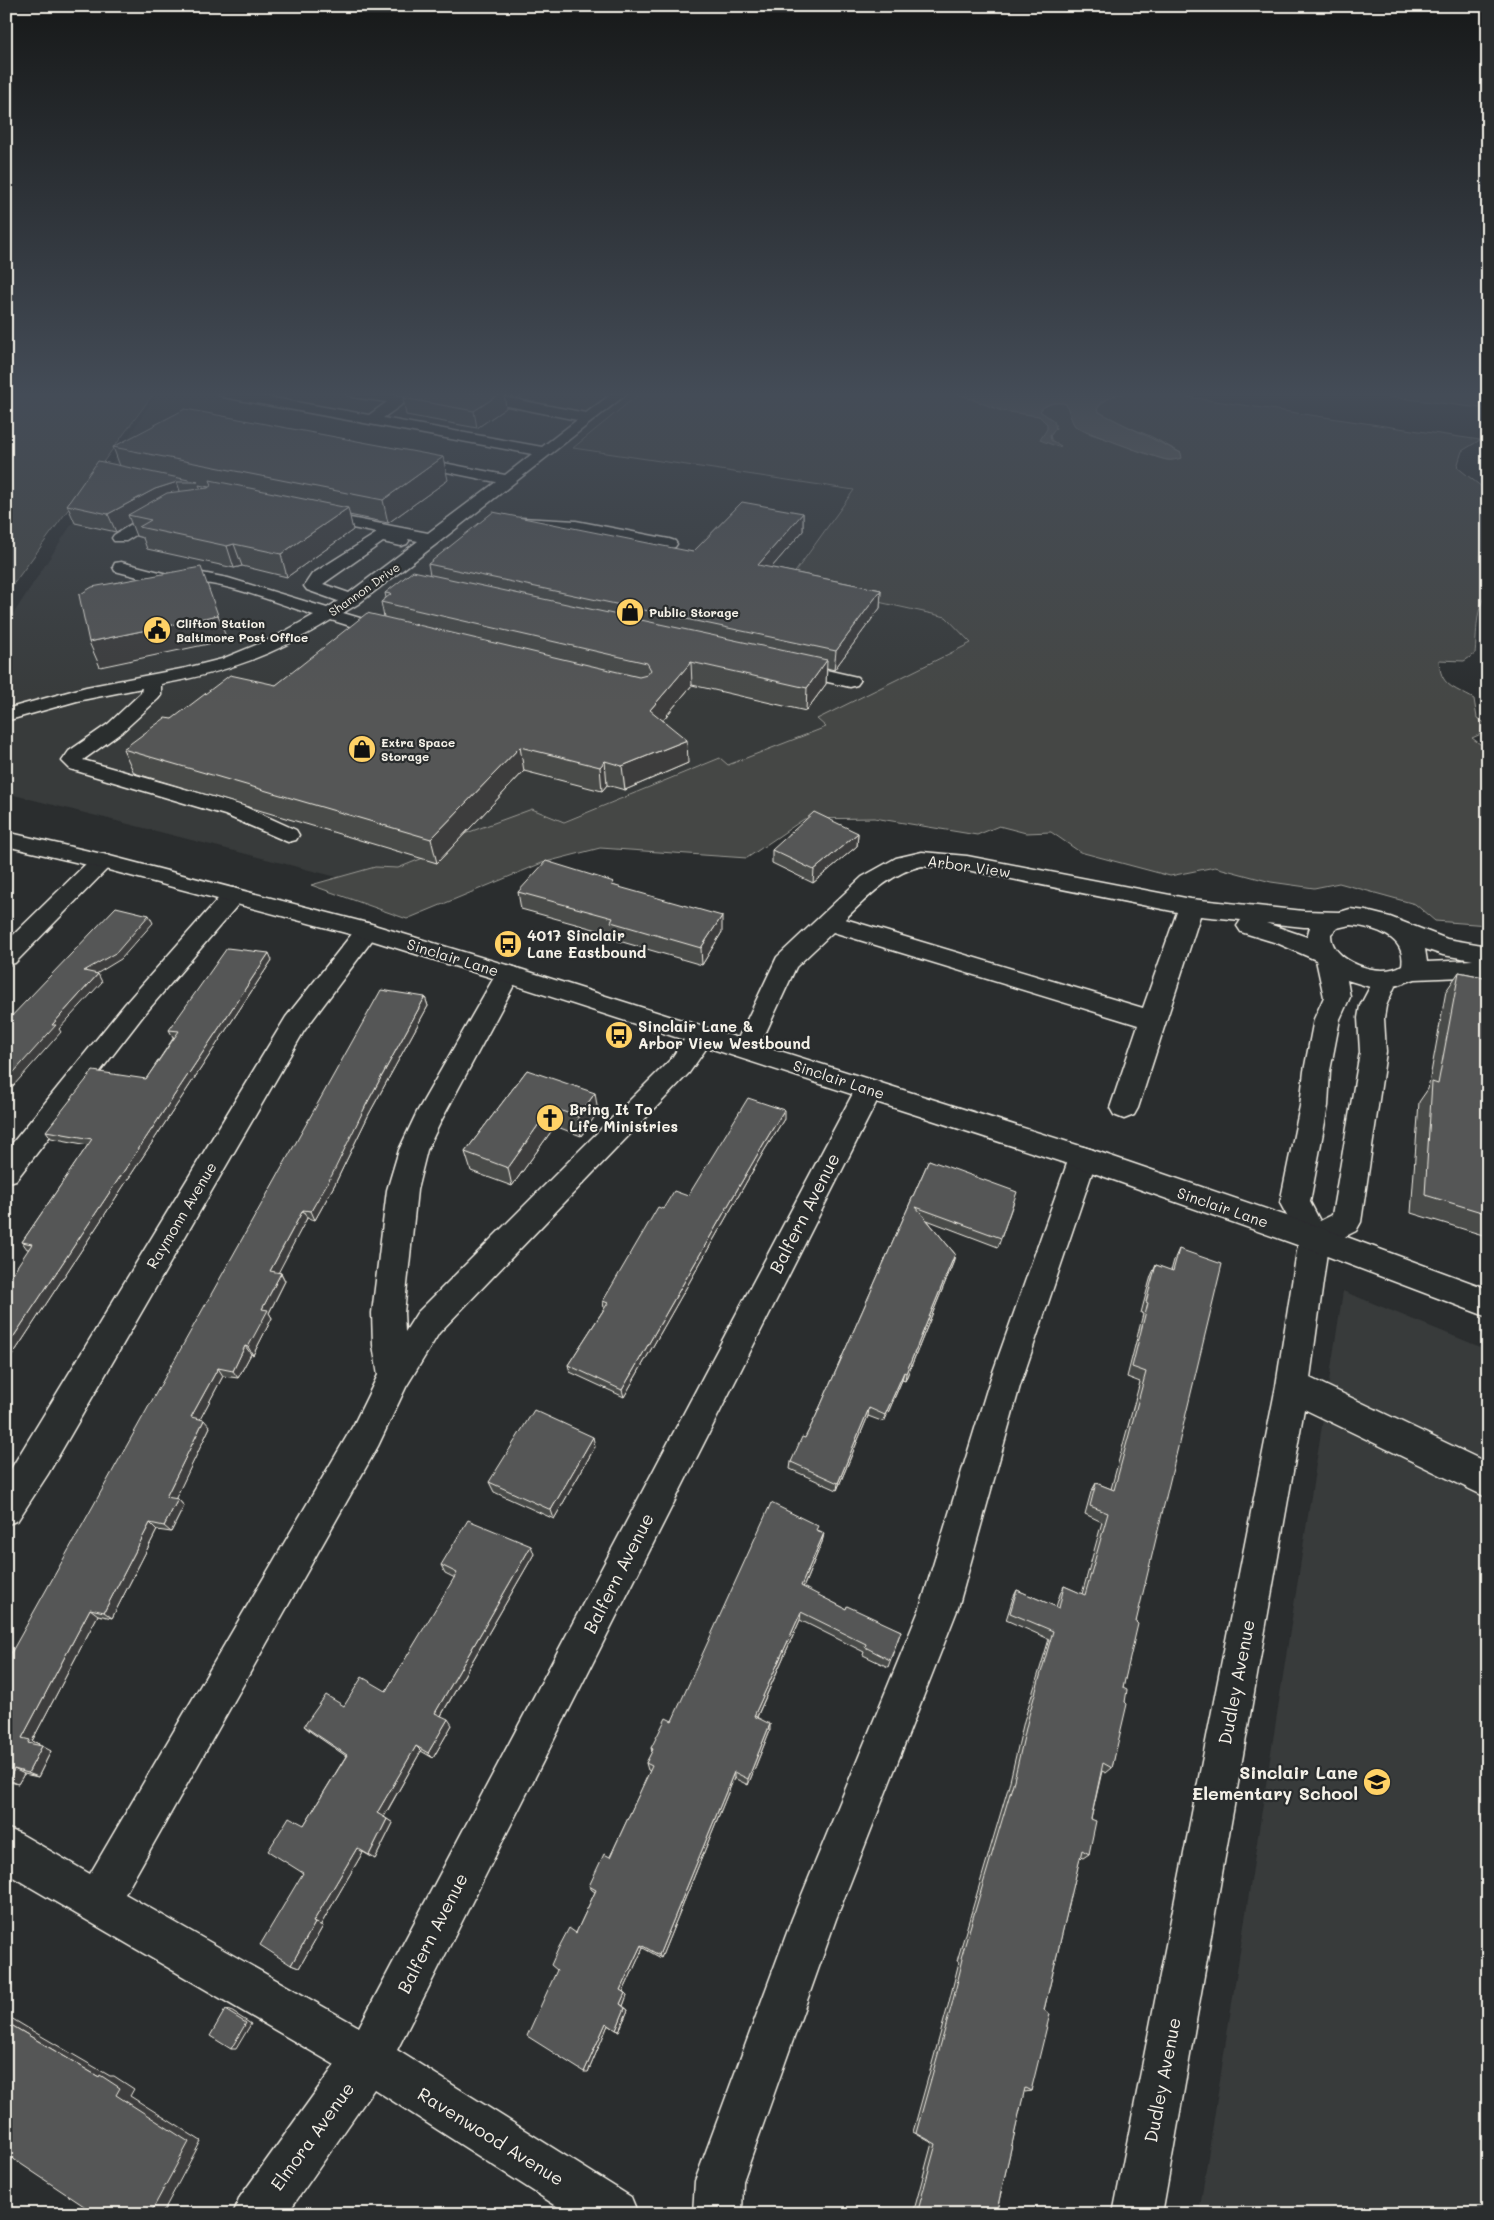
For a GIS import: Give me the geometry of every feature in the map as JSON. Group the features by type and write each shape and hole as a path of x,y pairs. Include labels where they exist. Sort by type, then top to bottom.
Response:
{"street":[{"name":"Shannon Drive","path":"6,715 92,691 152,681 206,669 246,657 330,615 382,578 488,497"},
{"path":"120,538 167,509 182,504"},
{"path":"299,516 428,542 380,537 299,516"},
{"path":"462,516 480,519"},
{"path":"508,522 576,526 669,544"},
{"path":"352,600 313,586 318,578 380,537"},
{"path":"121,567 175,581 202,578 228,583 405,637"},
{"path":"382,578 406,584"},
{"path":"772,664 850,681"},
{"path":"152,681 151,695 115,728 76,755 72,761 77,766 233,810 288,836"},
{"name":"Sinclair Lane","path":"6,839 102,861 367,930 508,974 1083,1158 1314,1238 1488,1303"},
{"name":"Arbor View","path":"746,1049 786,963 870,882 904,863 922,859 967,863 1191,907 1304,919 1364,918 1443,947 1488,954"},
{"path":"6,957 102,861"},
{"path":"6,1172 134,1010 233,896"},
{"path":"1124,1108 1191,907"},
{"name":"Arbor View","path":"1191,907 1273,933 1326,956 1355,975 1398,975 1488,968"},
{"path":"1338,918 1326,924 1319,932 1318,942 1326,956 1336,986 1337,997 1328,1019 1322,1045 1314,1106 1295,1203 1314,1238 1346,1222 1372,1052 1371,1018 1373,1006 1398,975 1415,963 1415,954 1411,945 1392,928"},
{"path":"827,922 1152,1020"},
{"name":"Raymonn Avenue","path":"6,1508 36,1462 295,1024 367,930"},
{"path":"394,1376 389,1345 388,1313 402,1190 413,1150 427,1120 508,974"},
{"path":"98,1902 366,1435 394,1376 428,1323 680,1066 702,1036"},
{"name":"Balfern Avenue","path":"368,2058 869,1088"},
{"path":"717,2214 719,2182 814,1919 939,1608 1004,1386 1041,1284 1083,1158"},
{"name":"Dudley Avenue","path":"1137,2214 1292,1386 1314,1238"},
{"path":"1292,1386 1488,1482"},
{"name":"Ravenwood Avenue","path":"6,1849 368,2058 614,2214"},
{"name":"Elmora Avenue","path":"256,2214 368,2058"}],"shaded area":[{"path":"6,497 78,497 6,594"},
{"path":"90,497 850,497 788,582 946,617 972,643 817,719 826,727 727,766 719,758 392,891 6,793 6,625"},
{"path":"849,497 1488,497 1488,592 1479,613 1475,654 1464,661 1439,660 1440,669 1445,681 1474,699 1477,718 1488,725 1488,731 1472,738 1484,747 1486,761 1488,762 1488,925 1435,921 1415,904 1339,883 1314,888 1271,882 1215,867 1170,876 1080,852 1051,832 1026,833 999,826 977,835 874,818 804,819 747,858 600,848 542,863 407,919 311,885 375,867 398,868 423,858 437,863 464,834 532,809 564,822 720,758 728,765 826,727 817,719 971,643 946,617 788,582"},
{"name":"Sinclair Lane Elementary School","path":"1343,1291 1488,1350 1488,2214 1199,2214"}],"building":[{"path":"73,497 141,497 108,514 67,505"},
{"path":"161,497 292,497 348,508 281,554 234,544 227,546 139,527 151,520 128,515"},
{"path":"366,497 388,497 383,500"},
{"path":"742,502 803,513 758,565 881,590 836,651 428,564 493,512 693,552"},
{"path":"201,567 218,615 89,642 79,595 92,587"},
{"path":"413,571 827,660 807,688 691,662 650,710 687,740 622,766 605,761 600,767 520,747 431,839 123,749 165,718 172,719 230,675 276,685 367,613 639,677 647,675 651,670 647,663 381,602 391,594 385,593"},
{"path":"814,812 858,833 814,870 772,850"},
{"path":"546,861 614,882 612,885 722,916 701,948 611,922 613,918 518,892"},
{"path":"116,907 149,915 117,952 84,971 98,974 52,1025 56,1025 6,1081 6,1022"},
{"path":"227,948 269,953 6,1348 6,1283 32,1244 22,1242 92,1139 46,1131 93,1071 146,1079 179,1031 169,1030"},
{"path":"1459,972 1488,978 1488,1214 1425,1195 1432,1082 1438,1084"},
{"path":"381,990 425,997 366,1105 332,1175 311,1211 303,1210 270,1271 281,1273 262,1309 268,1310 248,1347 245,1346 233,1371 218,1368 191,1417 204,1420 166,1497 178,1499 164,1526 150,1523 104,1612 90,1609 22,1738 30,1740 28,1743 42,1746 28,1773 14,1769 9,1780 6,1779 6,1662"},
{"path":"527,1070 595,1093 578,1117 551,1107 508,1168 465,1152"},
{"path":"748,1098 784,1110 622,1390 568,1365 608,1303 603,1301 658,1207 663,1209 674,1191 688,1196"},
{"path":"929,1160 1017,1192 1001,1238 916,1207 955,1254 906,1373 904,1372 885,1415 869,1408 838,1483 791,1462 802,1437 805,1438 816,1416"},
{"path":"1179,1249 1222,1264 1136,1622 1138,1624 1123,1688 1127,1690 1125,1702 1127,1704 1112,1768 1103,1763 1091,1819 1096,1821 1089,1854 1082,1850 1044,2010 1050,2014 1031,2091 1025,2088 996,2214 917,2214 936,2144 916,2133 952,2004 963,1959 961,1958 1014,1780 1029,1715 1053,1631 1010,1613 1017,1590 1059,1608 1064,1586 1085,1595 1108,1513 1090,1506 1096,1483 1114,1490 1146,1372 1132,1367 1151,1283 1156,1265 1173,1271"},
{"path":"534,1410 593,1437 551,1510 489,1482"},
{"path":"771,1503 818,1526 816,1530 824,1533 801,1586 846,1609 847,1606 901,1631 890,1660 865,1647 866,1644 801,1612 754,1716 770,1724 748,1779 734,1772 659,1955 641,1945 620,1990 625,1993 620,2004 625,2008 616,2030 606,2023 584,2072 527,2036 557,1970 551,1965 559,1947 569,1928 576,1933 596,1890 589,1886 604,1854 610,1857 652,1766 646,1763 653,1749 651,1748 666,1718 672,1721"},
{"path":"468,1520 531,1546 435,1713 448,1719 428,1753 416,1746 377,1813 387,1819 369,1855 357,1848 313,1922 315,1923 291,1965 260,1945 303,1873 268,1851 289,1817 304,1825 347,1755 304,1726 326,1695 344,1706 362,1677 386,1691 457,1573 441,1565"},
{"path":"225,2010 246,2023 231,2049 210,2036"},
{"path":"6,2022 120,2088 116,2095 189,2142 150,2214 96,2214 6,2154"}],"place":[{"name":"Public Storage","path":"630,612"},
{"name":"Clifton Station Baltimore Post Office","path":"157,630"},
{"name":"Extra Space Storage","path":"362,749"},
{"name":"4017 Sinclair Lane Eastbound","path":"508,944"},
{"name":"Sinclair Lane & Arbor View Westbound","path":"619,1035"},
{"name":"Bring It To Life Ministries","path":"550,1118"},
{"name":"Sinclair Lane Elementary School","path":"1377,1782"}]}
